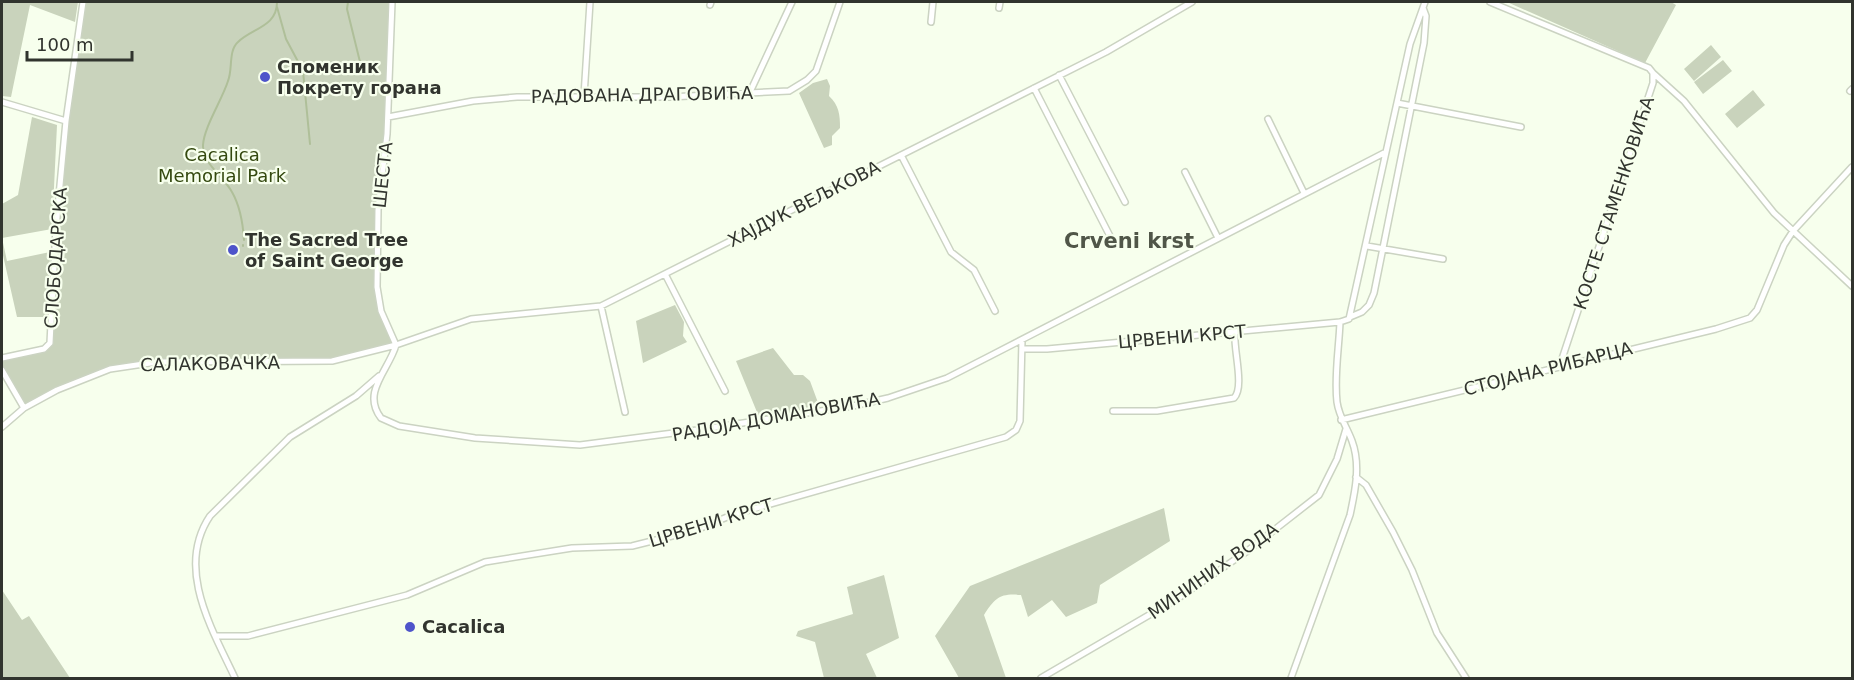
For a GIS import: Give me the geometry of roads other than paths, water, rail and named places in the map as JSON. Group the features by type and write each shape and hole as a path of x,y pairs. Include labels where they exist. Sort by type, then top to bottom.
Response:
{"street":[{"name":"СЛОБОДАРСКА","path":"2,358 44,349 50,343 56,228 66,121 83,2"},
{"name":"ШЕСТА","path":"392,2 388,117 378,210 377,287 381,311 396,345"},
{"path":"584,96 590,2"},
{"path":"750,92 792,2"},
{"name":"РАДОВАНА ДРАГОВИЋА","path":"388,117 473,101 584,96 669,97 789,90 812,77 840,2"},
{"path":"931,22 933,2"},
{"name":"ХАЈДУК ВЕЉКОВА","path":"396,345 471,319 600,306 1034,88 1148,29 1184,4 1192,2"},
{"path":"1350,317 1367,246 1384,153 1414,26 1425,2"},
{"name":"КОСТЕ СТАМЕНКОВИЋА","path":"1490,2 1649,68 1653,73 1653,84 1560,365"},
{"path":"1291,678 1350,515 1356,477 1352,441 1341,420 1336,385 1340,322 1362,312 1369,305 1384,249 1426,23 1422,8"},
{"path":"1653,73 1684,102 1773,213 1852,286"},
{"path":"1059,75 1125,202"},
{"path":"1034,88 1113,242"},
{"path":"2,102 66,121"},
{"path":"1397,103 1521,128"},
{"path":"1268,119 1304,193"},
{"name":"РАДОЈА ДОМАНОВИЋА","path":"396,345 379,376 373,397 375,408 381,418 392,424 476,438 580,445 651,437 853,406 947,378 1384,153"},
{"path":"901,155 951,252 974,270 995,311"},
{"path":"1793,231 1852,167"},
{"path":"1185,172 1218,238"},
{"name":"СТОЈАНА РИБАРЦА","path":"1341,420 1560,365 1716,329 1754,315 1793,231"},
{"path":"1367,246 1443,259"},
{"path":"665,274 725,391"},
{"path":"600,306 625,412"},
{"name":"ЦРВЕНИ КРСТ","path":"1023,349 1040,350 1340,322"},
{"path":"1113,411 1157,411 1234,398 1240,387 1233,345 1235,332"},
{"name":"ЦРВЕНИ КРСТ","path":"216,636 248,636 397,597 485,562 572,548 632,546 652,542 696,530 732,515 1006,437 1016,430 1020,421 1019,366 1023,349 1022,340"},
{"name":"САЛАКОВАЧКА","path":"2,427 24,408 87,376 133,365 157,362 332,361 396,345"},
{"path":"2,370 24,408"},
{"path":"235,678 209,622 195,574 195,550 202,528 210,516 290,437 356,396 379,376"},
{"name":"МИНИНИХ ВОДА","path":"1041,678 1180,597 1246,552 1319,495 1337,459 1346,429"},
{"path":"1356,477 1366,485 1393,532 1412,570 1437,633 1466,678"}],"waterway":[{"path":"244,240 241,215 235,197 206,158 203,145 206,130 228,81 235,46 273,17 277,2"},
{"path":"348,2 347,9 361,66"},
{"path":"277,7 286,39 303,71 310,144"}],"place":[{"name":"Споменик Покрету горана","path":"265,77"},
{"name":"The Sacred Tree of Saint George","path":"233,250"},
{"name":"Cacalica","path":"410,627"}],"district":[{"name":"Crveni krst","path":"1129,241"}],"park label":[{"name":"Cacalica Memorial Park","path":"222,165"}]}
